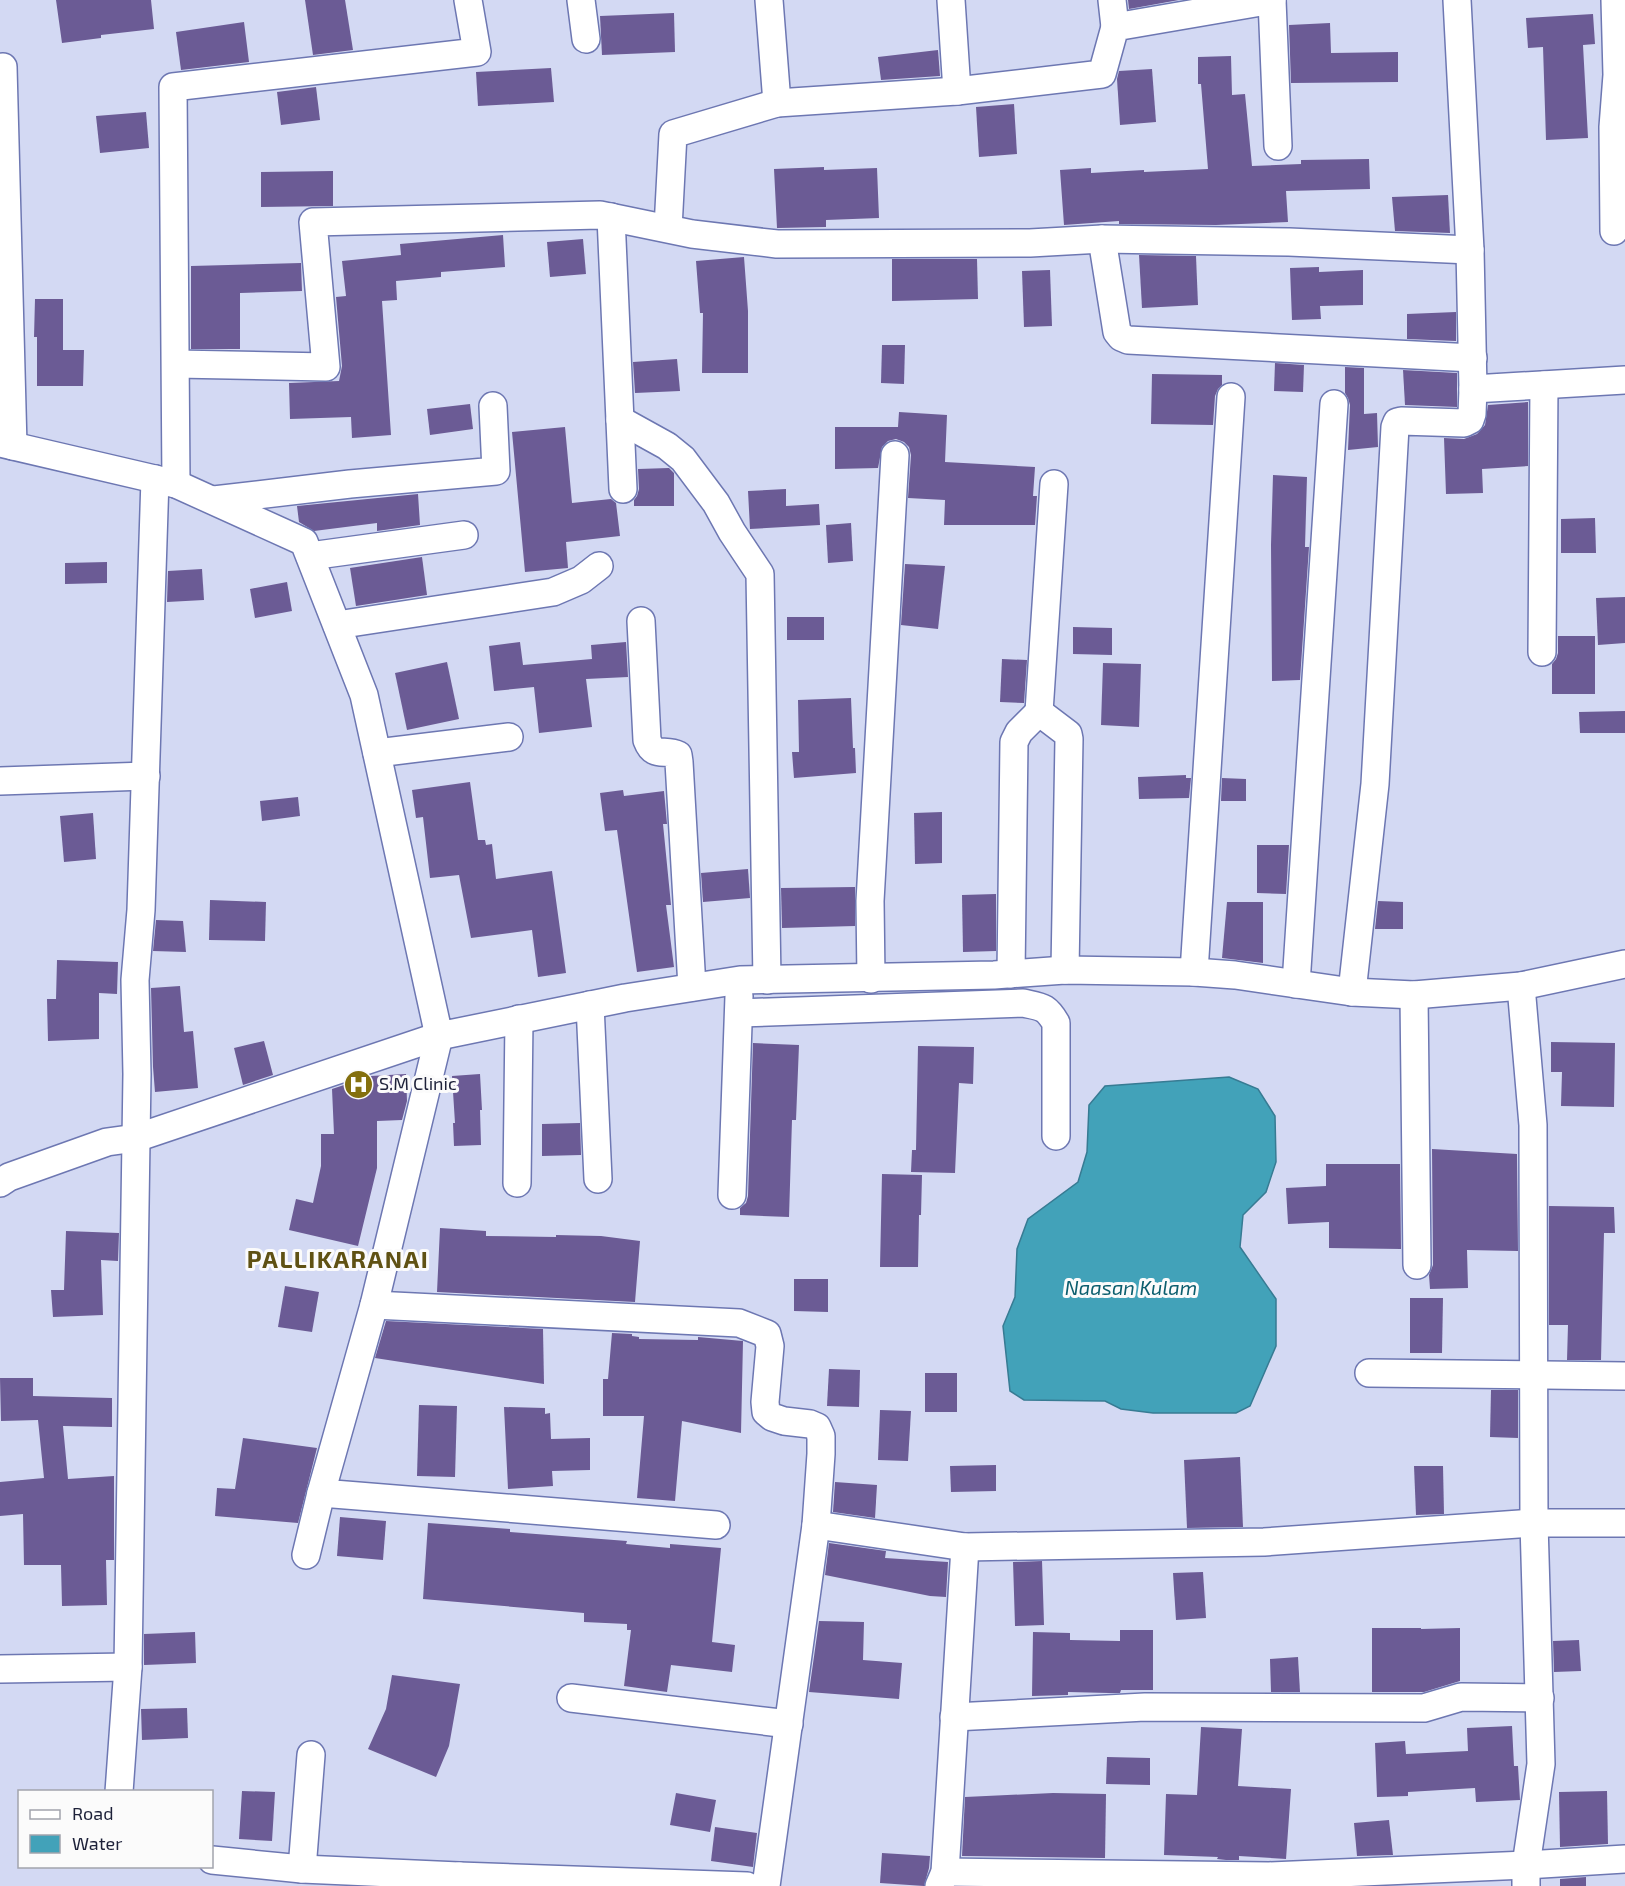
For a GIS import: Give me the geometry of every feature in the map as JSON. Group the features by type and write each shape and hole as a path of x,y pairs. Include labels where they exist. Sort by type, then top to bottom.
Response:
{"street":[{"path":"119,1790 128,1667 136,1138 135,980 141,910 146,776 176,364 173,87 477,52 468,0"},
{"path":"581,0 585,39"},
{"path":"769,0 777,103"},
{"path":"951,0 957,92"},
{"path":"669,228 673,134 777,103 957,92 1102,74 1115,27 1112,0"},
{"path":"1115,27 1272,0 1278,146"},
{"path":"1352,992 1375,784 1395,427 1401,420 1464,423 1470,420 1472,414 1470,250 1457,0"},
{"path":"1614,231 1613,127 1617,75 1615,0"},
{"path":"3,67 7,444 166,482 213,500 304,542 364,695 439,1036 374,1305 306,1555"},
{"path":"176,364 326,367 313,222 600,215 692,234 777,244 1030,243 1102,239 1288,242 1470,250"},
{"path":"611,217 623,489"},
{"path":"1102,239 1117,332 1128,340 1473,358"},
{"path":"1473,389 1625,380"},
{"path":"1542,652 1544,385"},
{"path":"1194,972 1231,397"},
{"path":"1296,984 1334,404"},
{"path":"213,500 350,484 496,471 494,406"},
{"path":"620,420 667,446 683,459 716,503 732,532 760,573 767,980"},
{"path":"871,979 870,901 895,455"},
{"path":"1011,974 1014,742 1019,732 1039,712 1054,484"},
{"path":"310,556 464,535"},
{"path":"337,625 553,592 580,580 599,566"},
{"path":"641,621 647,741 655,752 672,752 678,755 680,762 692,987"},
{"path":"1039,712 1068,734 1069,739 1065,970"},
{"path":"377,753 509,737"},
{"path":"0,781 146,776"},
{"path":"0,1183 9,1177 107,1142 136,1138 439,1036 590,1005 740,980 871,979 1065,970 1194,972 1236,975 1352,992 1414,995 1521,986 1625,964"},
{"path":"732,1195 740,980"},
{"path":"1521,986 1533,1125 1534,1523 1541,1764 1526,1876"},
{"path":"1414,995 1417,1265"},
{"path":"739,1013 1023,1003 1048,1010 1056,1023 1056,1136"},
{"path":"590,1005 598,1179"},
{"path":"517,1183 519,1019"},
{"path":"374,1305 739,1323 766,1334 770,1346 766,1412 784,1421 817,1427 821,1436 816,1525 766,1886"},
{"path":"1369,1373 1625,1376"},
{"path":"321,1493 716,1525"},
{"path":"816,1525 965,1547 1264,1542 1534,1523 1625,1523"},
{"path":"965,1547 942,1879 1526,1876 1625,1859"},
{"path":"0,1669 128,1667"},
{"path":"954,1717 1145,1707 1424,1708 1461,1697 1540,1698"},
{"path":"571,1698 789,1724"},
{"path":"302,1869 311,1755"},
{"path":"213,1860 459,1881 747,1886"}],"water":[{"name":"Naasan Kulam","path":"1229,1077 1258,1089 1275,1116 1276,1162 1266,1192 1243,1215 1240,1247 1276,1299 1276,1346 1250,1406 1236,1413 1153,1413 1121,1409 1105,1401 1024,1400 1010,1391 1003,1326 1015,1297 1017,1249 1028,1219 1078,1182 1087,1152 1089,1105 1105,1086"}],"building":[{"path":"56,0 151,0 154,29 101,35 101,38 62,43"},
{"path":"305,0 345,0 353,50 313,55"},
{"path":"1128,0 1179,0 1129,9"},
{"path":"674,13 675,52 602,55 600,16"},
{"path":"1593,14 1595,44 1583,45 1588,138 1546,140 1543,47 1528,48 1526,18"},
{"path":"244,22 249,62 181,70 176,32"},
{"path":"1330,23 1331,53 1398,52 1398,82 1291,83 1289,25"},
{"path":"938,50 940,76 881,80 878,57"},
{"path":"1231,56 1232,95 1245,94 1252,166 1301,164 1301,160 1369,159 1370,189 1286,191 1288,222 1216,225 1119,224 1119,221 1064,225 1060,170 1091,168 1091,173 1208,169 1201,84 1198,84 1198,57"},
{"path":"551,68 554,102 478,106 476,72"},
{"path":"1152,69 1156,122 1120,125 1117,79 1119,71"},
{"path":"316,87 320,120 281,125 277,92"},
{"path":"1014,104 1017,154 979,157 976,107"},
{"path":"146,112 149,148 100,153 96,116"},
{"path":"824,167 824,170 877,168 879,218 826,220 826,227 777,228 774,169"},
{"path":"333,171 333,206 261,207 261,172"},
{"path":"1448,195 1450,233 1395,231 1392,197"},
{"path":"503,235 505,267 441,272 441,277 396,281 397,300 382,301 391,435 352,438 351,417 290,419 289,383 339,381 342,366 336,297 346,296 342,261 401,255 400,244"},
{"path":"583,239 586,274 550,277 547,242"},
{"path":"1139,255 1196,256 1198,305 1142,308"},
{"path":"744,257 748,311 748,373 702,373 703,313 700,313 696,261"},
{"path":"892,259 977,259 978,299 892,301"},
{"path":"301,263 302,291 240,293 240,349 191,349 191,266"},
{"path":"1319,267 1319,272 1363,270 1363,305 1320,306 1321,319 1292,320 1290,268"},
{"path":"1050,270 1052,326 1024,327 1022,271"},
{"path":"35,299 63,299 63,350 84,350 83,386 37,386 37,337 34,337"},
{"path":"1456,312 1456,341 1407,339 1407,314"},
{"path":"882,345 905,345 904,384 881,383"},
{"path":"677,359 680,391 635,393 633,362"},
{"path":"1275,363 1304,365 1303,392 1274,391"},
{"path":"1345,367 1364,368 1364,414 1377,413 1378,447 1348,450 1350,405 1345,393"},
{"path":"1403,370 1457,373 1457,407 1405,405"},
{"path":"1152,374 1222,375 1222,385 1215,396 1213,425 1151,424"},
{"path":"1528,402 1528,466 1482,469 1483,493 1446,494 1444,438 1464,439 1477,434 1485,425 1488,405"},
{"path":"470,404 473,429 430,435 427,409"},
{"path":"899,412 947,415 945,462 1035,467 1033,496 1037,496 1035,525 944,525 945,500 908,498 911,455 909,447 896,439 888,441 882,447 878,468 835,469 835,427 898,427"},
{"path":"565,427 572,503 611,499 616,503 620,536 566,542 568,568 525,572 512,432"},
{"path":"669,468 674,473 674,506 634,506 639,489 638,469"},
{"path":"1273,475 1307,477 1305,547 1309,547 1300,680 1272,681"},
{"path":"786,489 786,506 819,504 820,525 750,529 748,491"},
{"path":"418,494 420,525 377,531 377,523 314,531 299,522 297,506"},
{"path":"1595,518 1596,553 1561,553 1561,519"},
{"path":"851,523 853,561 828,563 826,525"},
{"path":"422,557 427,595 356,606 350,568"},
{"path":"107,562 107,583 65,584 65,563"},
{"path":"905,564 945,566 938,629 901,625"},
{"path":"202,569 204,600 167,602 168,571"},
{"path":"287,582 292,611 255,618 250,589"},
{"path":"1625,597 1625,643 1598,645 1596,598"},
{"path":"787,617 824,617 824,640 787,640"},
{"path":"1073,627 1112,628 1112,655 1073,654"},
{"path":"1558,636 1595,636 1595,694 1552,694 1552,664 1558,653"},
{"path":"520,642 523,665 592,659 591,645 626,642 628,677 586,679 592,727 539,733 534,687 494,691 489,646"},
{"path":"1002,659 1027,660 1024,703 1000,702"},
{"path":"447,662 459,719 407,730 395,673"},
{"path":"1103,663 1141,664 1139,727 1101,725"},
{"path":"851,698 856,773 794,778 792,752 799,752 798,700"},
{"path":"1625,711 1625,733 1580,733 1579,712"},
{"path":"1186,775 1186,778 1191,778 1189,798 1139,799 1138,777"},
{"path":"1222,778 1246,779 1246,801 1221,801"},
{"path":"470,782 478,840 485,840 486,845 492,844 496,879 552,871 566,973 538,977 532,930 471,938 459,875 430,878 423,817 416,818 412,790"},
{"path":"623,790 624,796 664,791 667,824 663,824 671,905 666,905 674,967 637,972 617,830 605,831 600,793"},
{"path":"298,797 300,816 262,821 260,801"},
{"path":"942,812 942,863 915,864 914,813"},
{"path":"93,813 96,859 64,862 60,816"},
{"path":"1257,845 1289,845 1286,894 1257,893"},
{"path":"748,869 750,898 703,902 701,873"},
{"path":"855,887 855,926 782,928 781,888"},
{"path":"996,894 996,951 963,952 962,895"},
{"path":"210,900 266,902 265,941 209,940"},
{"path":"1378,901 1403,902 1403,929 1375,929"},
{"path":"1227,902 1263,902 1263,963 1222,958"},
{"path":"156,920 183,921 186,952 153,951"},
{"path":"57,960 118,962 117,994 99,993 99,1039 48,1041 47,999 56,999"},
{"path":"180,986 184,1032 193,1031 198,1088 155,1092 151,988"},
{"path":"264,1041 273,1075 243,1085 234,1048"},
{"path":"1551,1042 1615,1043 1614,1107 1561,1106 1562,1072 1551,1072"},
{"path":"753,1043 799,1045 796,1120 792,1120 789,1217 740,1215 740,1208 746,1203 748,1196"},
{"path":"918,1046 974,1047 973,1084 959,1083 955,1173 911,1172 912,1150 916,1150"},
{"path":"406,1074 407,1101 402,1120 377,1121 377,1168 358,1246 289,1230 296,1199 313,1203 321,1166 321,1134 334,1134 332,1089 371,1076"},
{"path":"480,1074 481,1145 454,1146 452,1076"},
{"path":"580,1123 581,1155 542,1156 542,1124"},
{"path":"1432,1149 1517,1154 1518,1251 1467,1250 1468,1288 1430,1289 1429,1275 1433,1265"},
{"path":"1326,1164 1400,1164 1401,1249 1329,1248 1329,1222 1288,1224 1286,1188 1326,1186"},
{"path":"882,1174 922,1175 918,1267 880,1267"},
{"path":"1549,1206 1614,1207 1615,1233 1604,1233 1601,1360 1567,1360 1568,1325 1549,1325"},
{"path":"440,1228 486,1231 486,1236 601,1236 640,1241 635,1302 437,1292"},
{"path":"66,1231 119,1233 118,1261 101,1260 103,1315 53,1317 51,1290 64,1290"},
{"path":"794,1279 828,1279 828,1312 794,1311"},
{"path":"285,1286 319,1292 312,1332 278,1327"},
{"path":"1410,1298 1443,1298 1442,1353 1410,1353"},
{"path":"386,1321 543,1329 544,1384 375,1358"},
{"path":"612,1333 632,1334 639,1339 698,1340 698,1337 743,1341 741,1433 682,1421 675,1501 637,1498 644,1416 603,1416 603,1379 608,1379"},
{"path":"829,1369 860,1370 859,1407 827,1406"},
{"path":"925,1373 957,1373 957,1412 925,1412"},
{"path":"0,1378 33,1378 33,1396 112,1398 112,1427 63,1426 68,1479 114,1476 114,1560 106,1560 107,1605 62,1606 61,1565 24,1565 23,1514 0,1516 0,1482 44,1478 38,1420 1,1421"},
{"path":"1491,1390 1518,1390 1518,1438 1490,1437"},
{"path":"419,1405 457,1406 455,1477 417,1476"},
{"path":"504,1407 545,1408 545,1414 550,1413 551,1439 590,1438 590,1470 552,1471 553,1486 508,1489"},
{"path":"880,1410 911,1411 908,1461 878,1460"},
{"path":"243,1438 317,1448 298,1523 215,1516 217,1488 235,1489"},
{"path":"1240,1457 1243,1527 1187,1528 1184,1460"},
{"path":"996,1465 996,1491 951,1492 950,1466"},
{"path":"1414,1466 1443,1466 1444,1514 1416,1515"},
{"path":"835,1482 877,1485 875,1518 833,1512"},
{"path":"340,1517 386,1521 383,1560 337,1556"},
{"path":"428,1523 627,1541 626,1544 670,1548 670,1544 721,1548 712,1642 735,1645 732,1672 671,1665 667,1692 624,1686 631,1630 627,1630 627,1624 584,1622 584,1613 423,1599"},
{"path":"829,1543 886,1551 885,1558 948,1562 946,1597 930,1596 825,1575"},
{"path":"1042,1561 1044,1625 1015,1626 1013,1562"},
{"path":"1203,1572 1206,1618 1176,1620 1173,1573"},
{"path":"819,1621 864,1622 863,1660 902,1663 899,1699 809,1692"},
{"path":"1372,1628 1460,1628 1460,1681 1424,1692 1372,1692"},
{"path":"1120,1630 1153,1630 1153,1690 1121,1690 1120,1693 1068,1692 1068,1695 1032,1696 1033,1632 1070,1633 1070,1640 1120,1641"},
{"path":"195,1632 196,1663 144,1665 144,1634"},
{"path":"1579,1640 1581,1671 1554,1672 1553,1641"},
{"path":"1298,1657 1300,1692 1271,1692 1270,1659"},
{"path":"392,1675 460,1684 449,1746 436,1777 368,1749 386,1709"},
{"path":"187,1708 188,1738 142,1740 141,1709"},
{"path":"1512,1726 1514,1766 1518,1766 1520,1800 1476,1802 1475,1788 1408,1792 1408,1796 1377,1797 1375,1743 1405,1741 1406,1754 1468,1751 1467,1728"},
{"path":"1201,1727 1242,1729 1238,1786 1291,1789 1286,1859 1239,1856 1239,1860 1226,1860 1217,1859 1218,1857 1164,1855 1166,1794 1197,1795"},
{"path":"1107,1757 1150,1758 1150,1785 1106,1784"},
{"path":"242,1791 275,1792 272,1841 239,1839"},
{"path":"1607,1791 1608,1844 1560,1847 1559,1792"},
{"path":"676,1793 716,1800 710,1832 670,1825"},
{"path":"1053,1793 1106,1794 1105,1858 962,1856 965,1797"},
{"path":"1389,1820 1393,1855 1357,1856 1354,1823"},
{"path":"715,1827 757,1833 753,1867 711,1861"},
{"path":"882,1853 930,1856 924,1886 880,1883"},
{"path":"1586,1877 1586,1886 1560,1886 1560,1879"}],"place":[{"name":"S.M Clinic","path":"358,1084"}],"district":[{"name":"PALLIKARANAI","path":"338,1260"}]}
